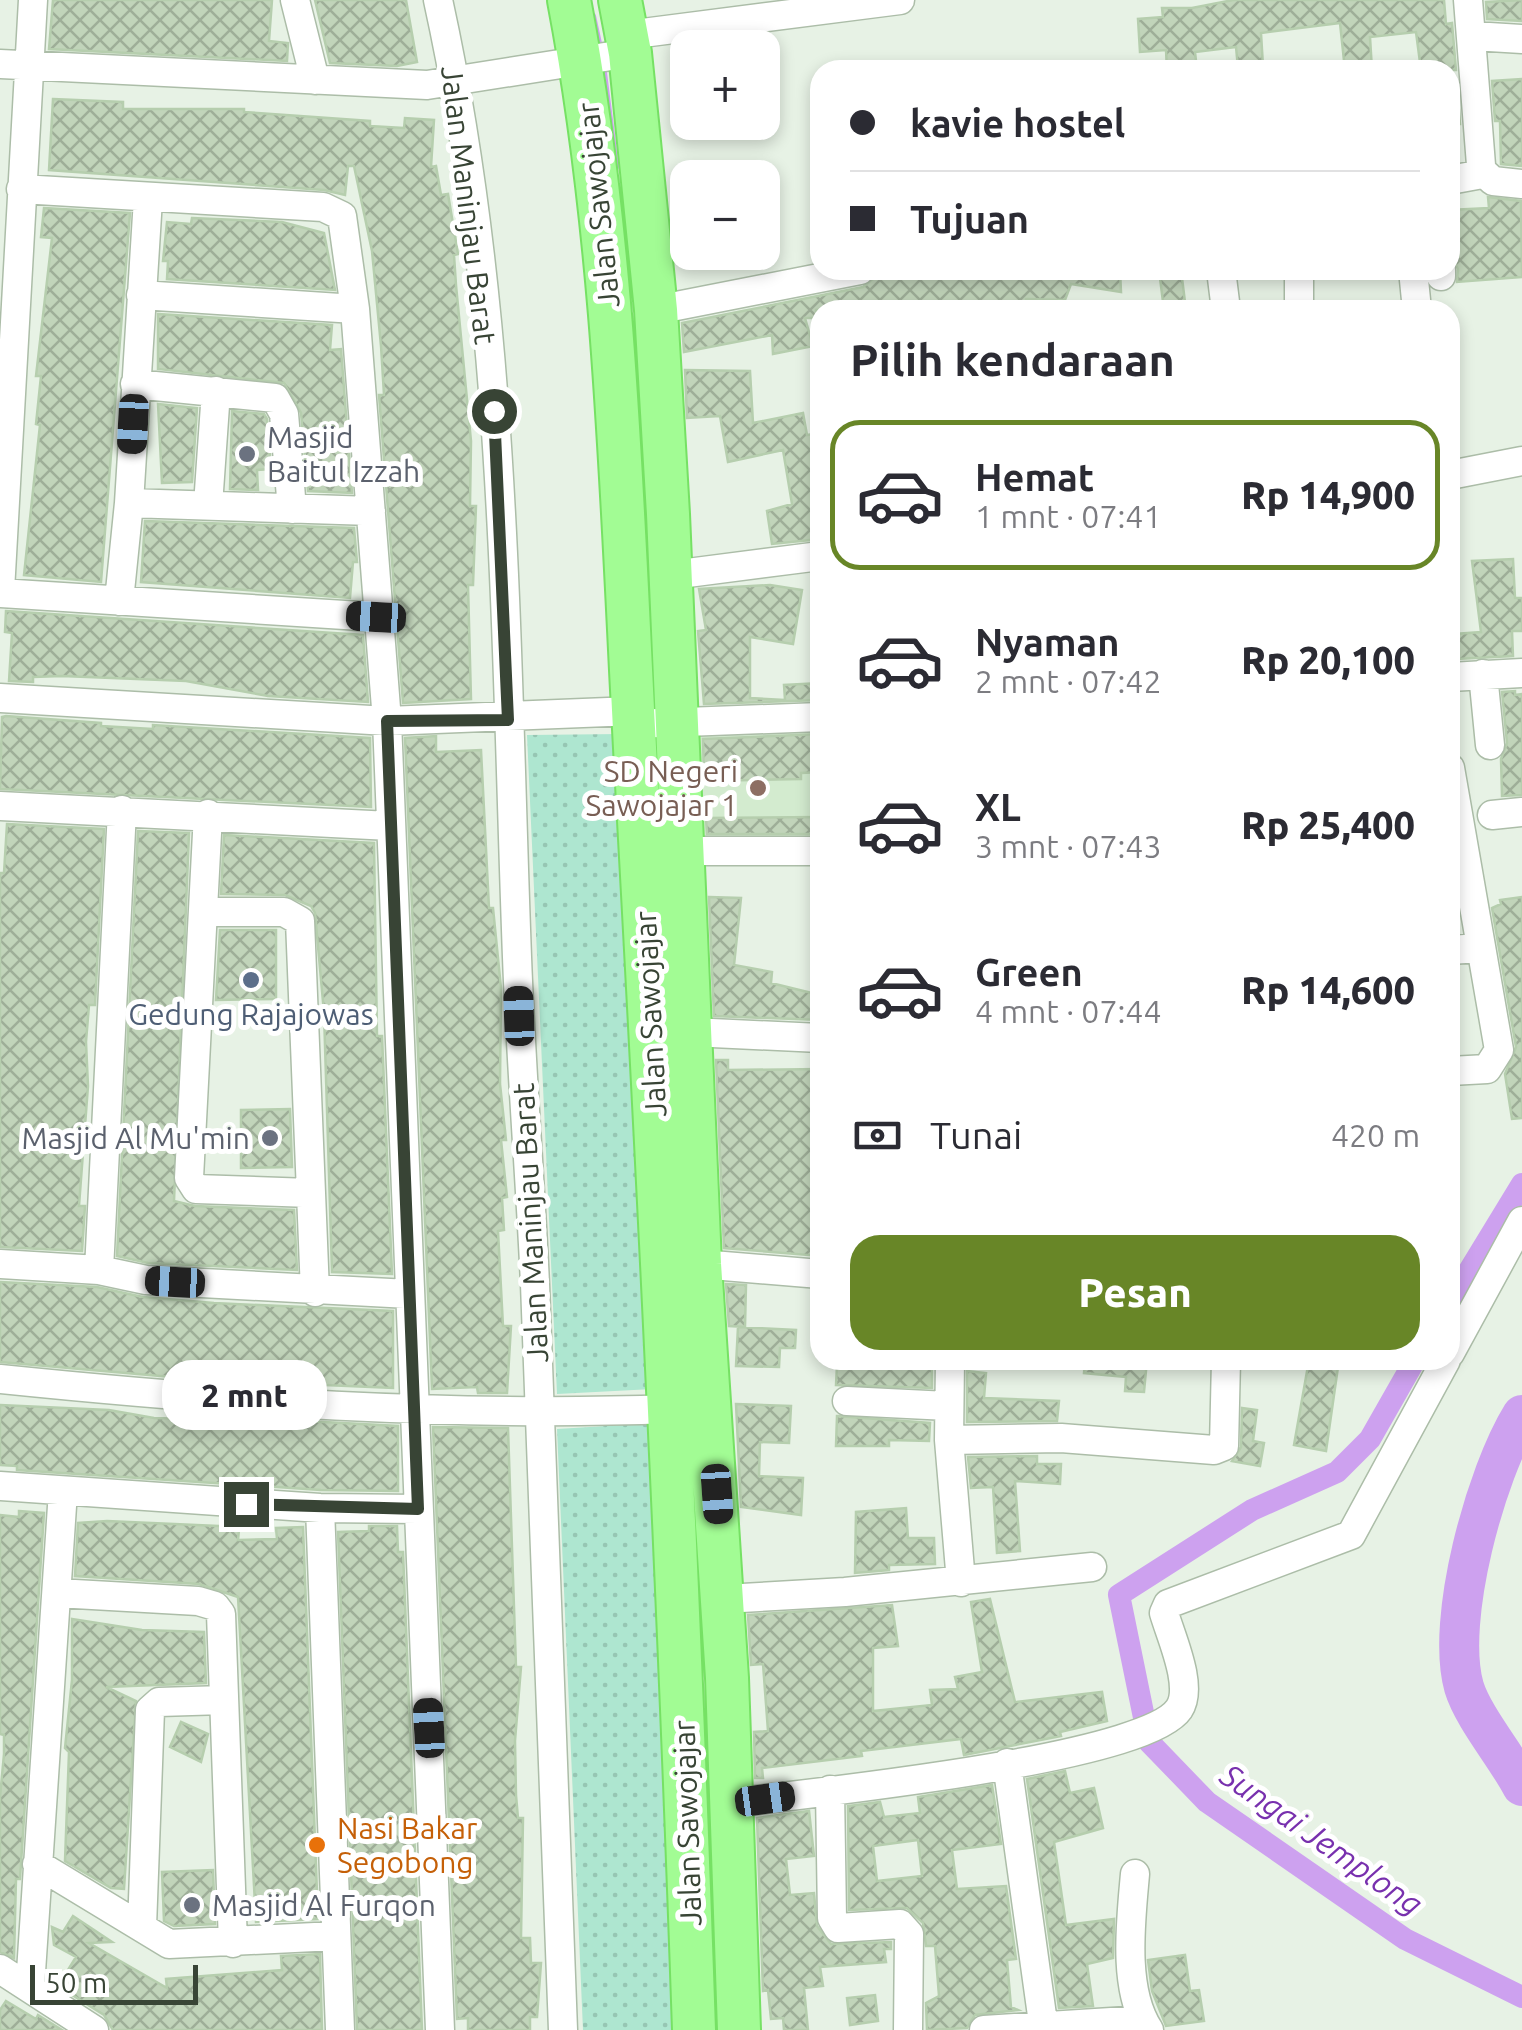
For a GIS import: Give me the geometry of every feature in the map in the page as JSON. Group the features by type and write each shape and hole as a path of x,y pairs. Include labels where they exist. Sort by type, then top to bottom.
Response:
{"main road":[{"name":"Jalan Sawojajar","path":"570,0 610,45 634,290 672,575 651,722 686,850 700,1264 724,1599 704,1678 694,2030"},
{"name":"Jalan Sawojajar","path":"634,290 672,1409 704,1678 732,1804 739,2030"}],"street":[{"path":"33,0 0,592 376,617"},
{"path":"295,0 315,80"},
{"name":"Jalan Maninjau Barat","path":"438,0 456,82 480,258 494,411 540,1414 563,2030"},
{"path":"0,64 315,80 456,82 610,45 900,0"},
{"path":"1460,178 1477,175 1480,170 1468,0"},
{"path":"1473,36 1522,39"},
{"path":"1480,170 1493,181 1522,184"},
{"path":"21,189 148,200 323,207 338,212 344,229 355,309 387,721 440,2030"},
{"path":"118,600 129,502 148,200"},
{"path":"634,290 810,274"},
{"path":"141,295 355,309"},
{"path":"135,384 268,395 281,404 292,509"},
{"path":"208,506 216,390"},
{"path":"1460,475 1521,467"},
{"path":"129,502 372,511"},
{"path":"672,575 810,557"},
{"path":"1460,676 1522,673"},
{"path":"1483,674 1490,746"},
{"path":"0,698 387,721 810,718"},
{"path":"0,806 390,826"},
{"path":"98,1270 122,810"},
{"path":"1492,815 1522,812"},
{"path":"208,814 191,1185 196,1189 310,1193"},
{"path":"1460,840 1499,1050 1486,1069 1460,1070"},
{"path":"686,850 810,851"},
{"path":"205,912 284,912 300,922 315,1292"},
{"path":"1460,949 1480,948"},
{"path":"691,1032 810,1038"},
{"path":"1460,1335 1522,1221"},
{"path":"0,1264 98,1270 146,1280 409,1294"},
{"path":"700,1264 810,1273"},
{"path":"950,1370 948,1406 961,1582"},
{"path":"950,1440 1061,1438 1214,1450 1224,1446 1226,1370"},
{"path":"732,1804 1007,1763 1134,1737 1165,1722 1177,1712 1185,1694 1164,1613 1168,1604 1351,1535 1441,1370"},
{"path":"0,1378 186,1398 416,1410 540,1414 672,1409"},
{"path":"848,1401 948,1406"},
{"path":"0,1486 320,1508 418,1509"},
{"path":"30,1987 63,1492"},
{"path":"320,1508 340,2030"},
{"path":"724,1599 961,1582 1092,1567"},
{"path":"57,1593 215,1606 224,1622 233,1943"},
{"path":"142,1927 150,1710 159,1702 224,1700"},
{"path":"1007,1763 1044,2028"},
{"path":"830,1790 832,1918 838,1928 905,1928 909,1934 908,2030"},
{"path":"37,1864 169,1944 335,1936"},
{"path":"984,2030 1146,2025 1132,1963 1135,1874"},
{"path":"0,1969 94,2030"}],"shaded area":[{"name":"SD Negeri Sawojajar 1","path":"810,724 810,846 698,848 694,730"},
{"path":"621,734 653,1389 557,1394 527,735"},
{"path":"655,1423 682,2030 583,2030 557,1429"}],"building":[{"path":"53,0 272,0 269,41 288,43 287,61 49,49"},
{"path":"315,0 406,0 417,62 397,66 330,63"},
{"path":"1233,0 1444,0 1446,24 1452,23 1455,60 1420,60 1416,32 1370,37 1371,60 1344,60 1340,23 1261,33 1263,60 1237,60 1236,47 1195,52 1196,60 1166,60 1166,50 1140,52 1138,19 1163,17 1162,8 1192,8"},
{"path":"1522,0 1522,21 1487,19 1486,2"},
{"path":"1522,79 1522,166 1501,164 1500,121 1495,121 1492,81"},
{"path":"53,99 123,102 123,109 244,109 404,128 405,118 434,120 431,167 436,166 441,195 448,194 458,254 454,255 456,285 471,441 470,506 476,506 473,585 468,585 471,699 403,703 379,395 384,395 381,346 372,251 354,166 348,166 345,195 324,190 49,170"},
{"path":"1488,197 1521,201 1522,277 1457,282 1460,209 1489,208"},
{"path":"44,208 130,213 101,582 24,575 40,425 36,424 41,376 36,376 52,238 41,237"},
{"path":"192,218 282,222 324,233 335,290 167,279 168,261 163,261 167,222 191,224"},
{"path":"872,280 1120,280 1121,292 1071,284 1065,300 810,300 810,318 805,318 810,347 773,354 772,335 684,352 682,323 863,287"},
{"path":"1160,280 1182,280 1185,300 1163,300"},
{"path":"158,314 332,325 330,350 341,349 352,493 308,491 301,413 284,383 158,369"},
{"path":"685,370 750,371 753,423 803,413 810,435 810,540 772,544 767,511 792,504 783,450 728,462 720,416 687,418"},
{"path":"158,404 197,408 192,482 162,483"},
{"path":"232,411 264,414 267,419 271,469 257,470 258,490 230,489"},
{"path":"145,521 354,528 357,562 353,562 350,598 141,582"},
{"path":"1513,559 1515,598 1522,598 1522,631 1512,631 1513,656 1460,659 1460,634 1481,632 1472,561"},
{"path":"770,585 802,590 793,644 750,637 750,698 785,700 784,685 810,684 810,700 704,704 698,631 706,630 699,589"},
{"path":"6,611 363,635 368,702 268,696 186,681 62,676 33,677 33,682 9,681 12,633 5,632"},
{"path":"1515,691 1515,695 1522,694 1522,795 1502,796 1501,759 1507,743 1502,692"},
{"path":"2,717 101,726 153,729 153,725 370,738 371,807 0,789"},
{"path":"810,734 810,773 801,773 801,779 704,781 703,739"},
{"path":"436,736 436,752 481,750 489,908 493,908 501,988 500,1084 506,1140 501,1140 507,1197 502,1198 504,1230 498,1231 503,1326 511,1326 507,1393 478,1393 477,1387 432,1389 405,738"},
{"path":"810,817 810,834 707,834 706,818"},
{"path":"7,824 104,829 95,1005 89,1005 86,1042 88,1086 79,1206 85,1206 82,1251 0,1247 0,873 4,873"},
{"path":"138,831 189,833 174,1201 195,1206 294,1210 297,1270 148,1263 117,1256"},
{"path":"224,835 374,843 377,1036 382,1036 392,1274 332,1272 324,1013 315,913 311,906 285,895 221,894"},
{"path":"709,897 741,898 734,965 772,972 771,983 810,993 810,1020 714,1016"},
{"path":"1522,897 1522,1118 1512,1119 1505,1074 1516,1047 1492,908 1501,904 1500,900"},
{"path":"220,930 276,930 276,999 216,1000"},
{"path":"716,1060 728,1060 728,1070 810,1069 810,1255 724,1248"},
{"name":"Masjid Al Mu'min","path":"290,1109 292,1167 241,1168 241,1110"},
{"path":"0,1282 97,1287 143,1297 214,1303 393,1311 393,1388 206,1380 0,1362"},
{"path":"726,1284 746,1285 745,1327 729,1326"},
{"path":"738,1327 796,1330 795,1348 780,1348 779,1367 736,1366"},
{"path":"837,1370 932,1370 932,1388 836,1385"},
{"path":"1146,1370 1144,1392 1125,1391 1126,1377 1084,1373"},
{"path":"1307,1370 1338,1370 1326,1451 1294,1445"},
{"path":"967,1371 986,1373 984,1398 1059,1401 1057,1421 967,1422"},
{"path":"736,1404 791,1406 789,1443 760,1442 759,1476 803,1478 801,1515 741,1507"},
{"path":"0,1405 109,1410 154,1418 229,1417 398,1426 398,1491 321,1490 17,1470 17,1466 0,1465"},
{"path":"1242,1408 1257,1410 1253,1441 1264,1443 1260,1466 1232,1461 1241,1447"},
{"path":"837,1416 930,1423 929,1441 889,1440 889,1446 836,1446"},
{"path":"433,1427 508,1428 516,1667 521,1667 515,1741 518,1818 523,1818 521,1938 530,1938 531,1963 541,1963 537,2017 530,2017 530,2030 468,2030 468,2018 457,2019"},
{"path":"1037,1456 1037,1464 1061,1464 1060,1484 1015,1481 1020,1551 997,1553 993,1487 971,1488 968,1457"},
{"path":"906,1508 908,1538 934,1538 935,1564 889,1565 889,1570 855,1573 856,1512"},
{"path":"19,1511 44,1513 20,1879 16,1879 14,1958 0,1952 4,1735 0,1734 0,1515 19,1517"},
{"path":"78,1523 219,1526 239,1530 238,1540 277,1539 276,1528 303,1527 318,1919 256,1922 238,1597 199,1584 75,1576"},
{"path":"369,1526 397,1526 398,1552 403,1552 422,2030 357,2030 338,1532 369,1531"},
{"path":"990,1599 1015,1702 1102,1692 1107,1721 1060,1732 1061,1736 964,1755 961,1739 762,1768 763,1778 755,1778 754,1732 768,1731 763,1664 751,1665 748,1615 892,1605 898,1646 873,1648 873,1711 932,1705 930,1690 958,1689 955,1677 982,1672 971,1602"},
{"path":"72,1619 142,1630 204,1632 206,1683 106,1687 136,1701 124,1889 111,1888 65,1861 69,1752 65,1748 72,1680"},
{"path":"181,1722 208,1734 201,1762 170,1747"},
{"path":"1065,1771 1070,1793 1094,1788 1103,1828 1054,1842 1066,1925 1114,1919 1113,1958 1087,1964 1093,2006 1059,2008 1027,1779"},
{"path":"992,1785 1001,1844 952,1850 957,1889 1006,1886 1016,1959 1007,1960 1011,2007 1018,2010 975,2015 967,2028 927,2030 926,2003 939,1996 935,1946 926,1946 923,1923 907,1908 849,1910 848,1806 880,1802 884,1817 920,1813 918,1797","holes":["918,1840 922,1876 877,1881 873,1846"]},
{"path":"809,1811 814,1856 786,1859 790,1895 814,1893 817,1926 831,1944 891,1942 891,1949 884,1949 886,1962 820,1967 823,1986 804,1988 808,2030 784,2030 783,2018 771,2019 768,1990 763,1991 757,1818"},
{"name":"Masjid Al Furqon","path":"213,1870 215,1924 174,1926 164,1921 162,1872"},
{"path":"73,1916 112,1942 89,1943 167,1988 166,1979 282,1970 281,1956 320,1954 322,2030 113,2030 104,2015 58,1986 76,1957 54,1945 52,1927 63,1932"},
{"path":"1185,1955 1190,1991 1199,1990 1204,2021 1166,2026 1152,1991 1148,1960"},
{"path":"875,1995 878,2021 850,2025 847,1998"},
{"path":"6,2001 62,2030 0,2030 0,2010"}],"waterway":[{"path":"593,16 600,48"},
{"path":"603,65 616,167"},
{"path":"647,558 652,626"},
{"name":"Sungai Jemplong","path":"1460,1286 1522,1184"},
{"name":"Sungai Jemplong","path":"1409,1370 1370,1439 1337,1472 1252,1510 1119,1595 1149,1742 1207,1802 1405,1939 1522,1997"},
{"path":"1522,1415 1483,1509 1472,1548 1460,1624 1460,1658 1468,1699 1522,1786"},
{"path":"698,1577 701,1649"}],"place":[{"name":"Masjid Baitul Izzah","path":"247,454"},
{"name":"SD Negeri Sawojajar 1","path":"758,788"},
{"name":"Gedung Rajajowas","path":"251,980"},
{"name":"Masjid Al Mu'min","path":"270,1138"},
{"name":"Nasi Bakar Segobong","path":"317,1845"},
{"name":"Masjid Al Furqon","path":"192,1905"}],"route":[{"path":"246,1504 418,1509 387,721 508,720 494,411"}]}
